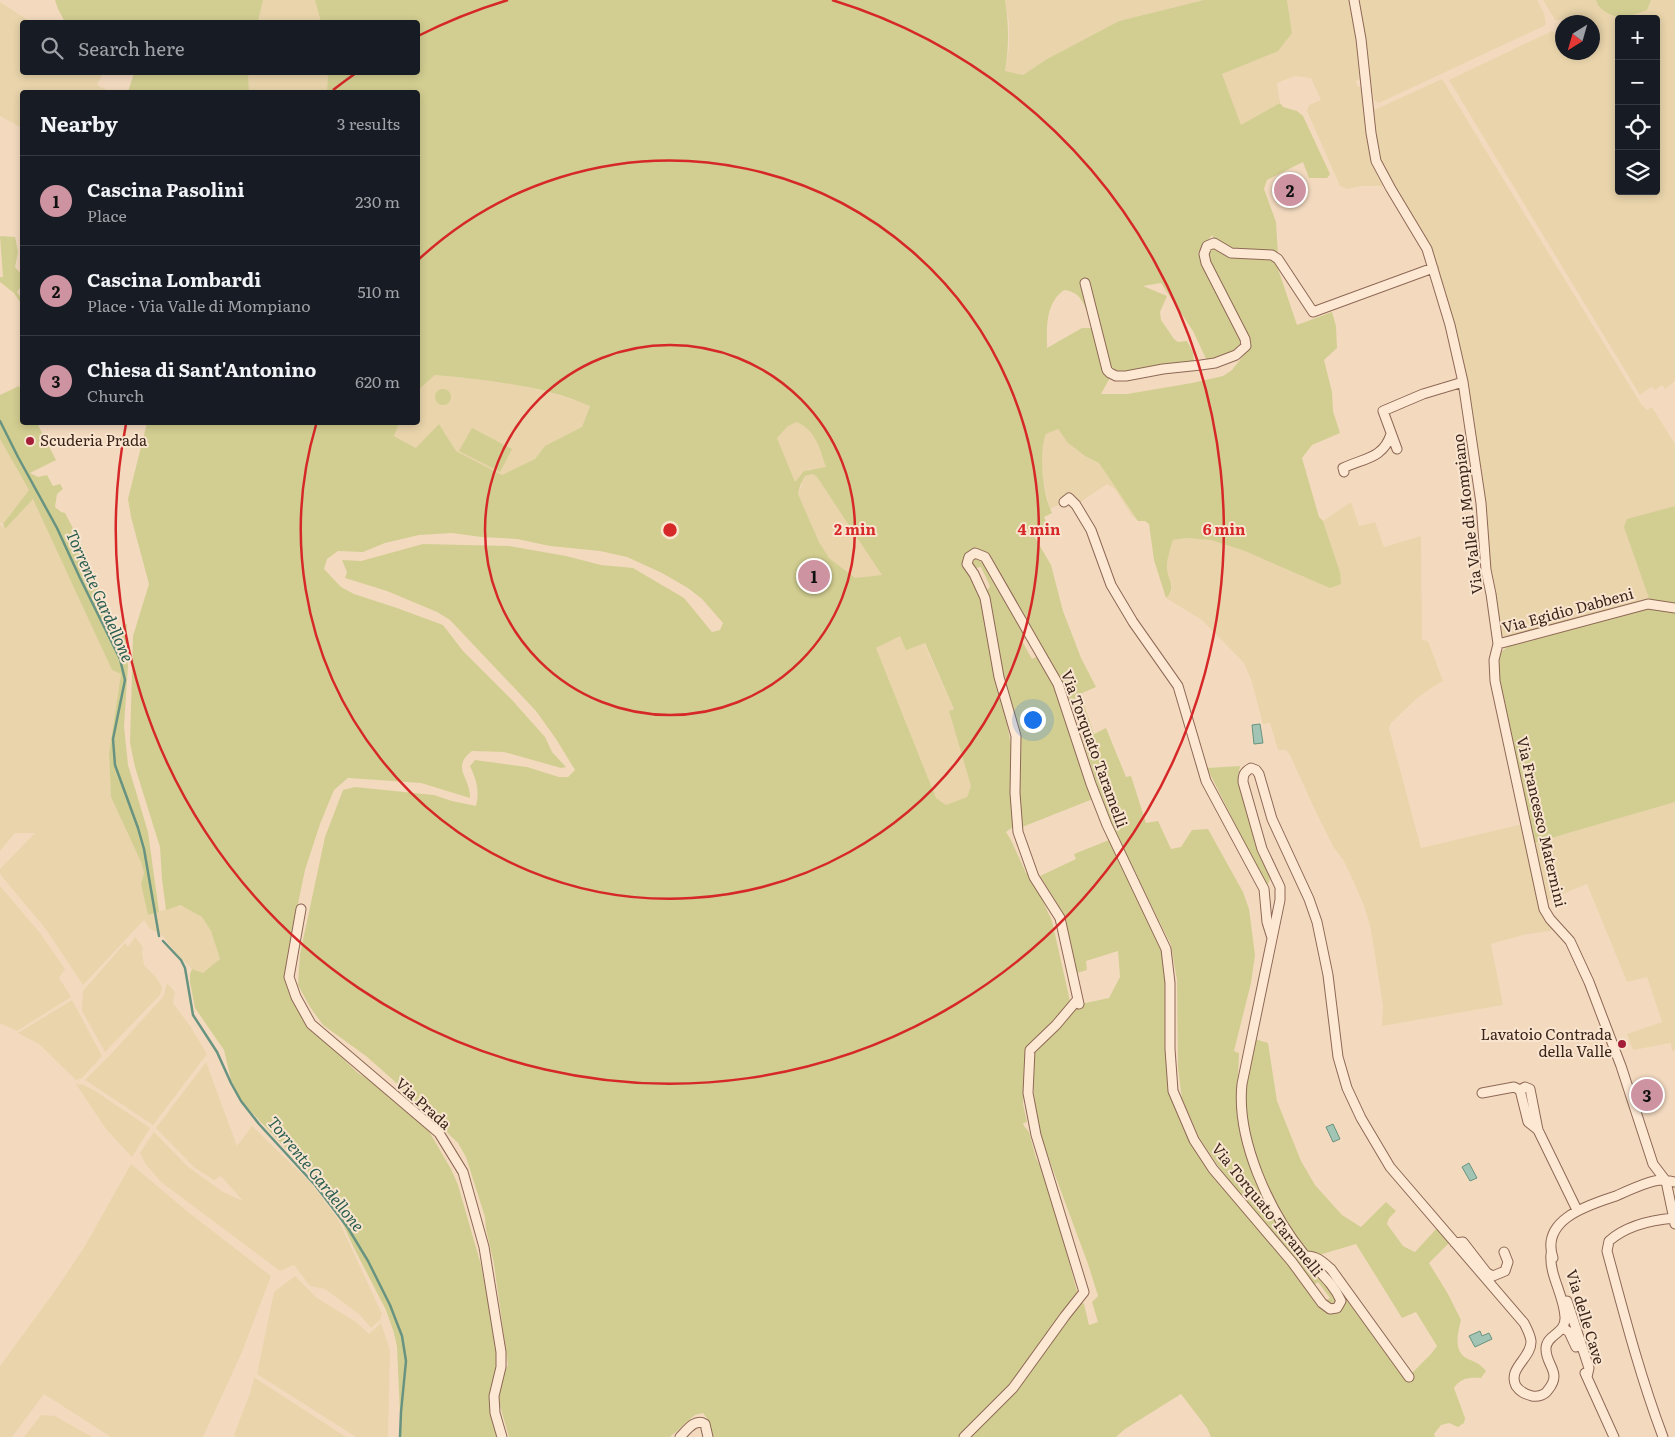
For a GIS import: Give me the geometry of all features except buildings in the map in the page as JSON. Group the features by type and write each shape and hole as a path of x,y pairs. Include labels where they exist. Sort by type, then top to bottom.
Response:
{"street":[{"name":"Via Valle di Mompiano","path":"1354,0 1361,39 1370,133 1376,160 1390,189 1427,249 1450,325 1463,382 1481,503 1486,570 1498,644"},
{"path":"1086,283 1106,366 1110,373 1116,376 1126,376 1163,369 1215,363 1236,355 1246,346 1245,339 1206,263 1204,254 1207,246 1214,243 1231,253 1272,256 1278,259 1313,312 1433,268"},
{"path":"1397,448 1383,411 1423,394 1463,382"},
{"path":"1342,468 1369,458 1384,449 1391,434"},
{"name":"Via Torquato Taramelli","path":"1064,502 1069,498 1076,505 1091,530 1111,585 1133,622 1178,686 1206,781 1264,889 1267,922 1272,939"},
{"name":"Via Torquato Taramelli","path":"964,1437 1013,1388 1084,1292 1036,1135 1028,1093 1030,1050 1078,1002 1060,918 1034,877 1018,832 1015,793 1016,736 999,677 985,598 974,574 967,564 969,556 975,553 985,557 1058,684 1106,825 1166,949 1170,983 1170,1049 1173,1091 1194,1140 1214,1170 1292,1262 1322,1303 1330,1309 1336,1308 1341,1301 1338,1293 1305,1256 1280,1220 1256,1169 1247,1140 1241,1097 1280,900 1280,887"},
{"name":"Via Egidio Dabbeni","path":"1498,644 1648,604 1675,608"},
{"name":"Via Francesco Maternini","path":"1498,644 1494,660 1495,681 1544,909 1550,919 1570,940 1621,1066 1653,1164 1671,1181"},
{"path":"1264,889 1272,890 1280,887 1262,849 1244,782 1243,776 1251,768 1259,774 1272,819 1309,899 1317,922 1328,975 1338,1057 1347,1088 1360,1118 1390,1167 1524,1323 1529,1332 1531,1342 1514,1376 1516,1386 1523,1394 1535,1397 1546,1394 1554,1384 1555,1374 1546,1353 1546,1344 1563,1328 1565,1318 1558,1287 1550,1264 1552,1254"},
{"name":"Via Prada","path":"301,909 289,977 296,997 311,1024 439,1133 463,1172 484,1246 500,1352 501,1367 494,1396 495,1413 502,1437"},
{"path":"1482,1093 1514,1087 1520,1090 1525,1087 1530,1089 1538,1130 1577,1210"},
{"name":"Via delle Cave","path":"1614,1437 1587,1377 1588,1368 1550,1246 1552,1235 1577,1210 1659,1180 1671,1181"},
{"path":"1663,1437 1629,1332 1607,1251 1609,1241 1616,1235 1651,1221 1674,1221 1671,1181"},
{"path":"1455,1244 1463,1242 1487,1273 1493,1276 1505,1270 1508,1262 1504,1252"},
{"name":"Via Torquato Taramelli","path":"1305,1256 1310,1255 1318,1258 1330,1270 1409,1377"},
{"path":"1563,1328 1569,1332 1573,1339 1587,1377"},
{"path":"680,1437 696,1422 705,1424 708,1437"}],"shaded area":[{"path":"55,0 263,0 258,20 64,20"},
{"path":"263,0 315,0 320,20 258,20"},
{"path":"315,0 1005,0 1008,36 1005,71 1023,75 1047,59 1119,21 1204,0 1287,0 1292,33 1278,51 1222,74 1241,125 1280,103 1283,107 1297,111 1303,116 1330,174 1327,178 1309,178 1303,162 1267,180 1264,189 1276,222 1278,255 1233,251 1217,243 1212,235 1198,253 1217,293 1243,340 1228,355 1207,361 1193,331 1161,283 1143,286 1167,296 1160,312 1161,320 1174,339 1178,342 1187,341 1193,352 1194,363 1132,373 1116,373 1108,366 1097,321 1092,322 1079,297 1070,291 1064,290 1053,302 1050,309 1047,324 1047,348 1082,328 1093,328 1104,371 1111,376 1101,394 1127,394 1223,376 1232,370 1251,346 1216,277 1207,255 1209,249 1212,246 1232,256 1269,257 1275,260 1297,325 1332,312 1336,326 1337,348 1324,360 1332,392 1333,411 1340,433 1312,445 1302,458 1319,517 1323,521 1340,572 1341,584 1330,588 1245,551 1211,540 1186,538 1173,540 1167,568 1171,591 1166,598 1154,560 1149,524 1145,521 1138,521 1099,463 1085,456 1068,443 1058,429 1046,434 1042,452 1044,485 1052,513 1044,517 1048,525 1033,534 1051,565 1063,611 1081,658 1096,687 1080,694 1094,734 1106,728 1126,777 1131,776 1146,823 1158,821 1171,849 1181,847 1192,830 1208,829 1243,892 1249,909 1255,955 1251,983 1234,1051 1239,1053 1237,1097 1243,1140 1260,1186 1279,1226 1303,1259 1330,1286 1337,1299 1336,1303 1331,1305 1325,1301 1330,1298 1318,1282 1314,1285 1229,1182 1200,1139 1182,1099 1178,1068 1177,980 1171,945 1116,835 1095,779 1072,704 1046,653 990,558 986,553 973,548 966,555 964,563 972,576 984,605 990,649 1003,701 1011,746 1013,827 1006,832 1026,873 1031,875 1052,921 1070,1001 1053,1024 1027,1050 1023,1104 1027,1122 1023,1123 1029,1132 1036,1158 1043,1172 1078,1295 1009,1388 960,1437 713,1437 709,1421 703,1413 695,1415 670,1437 509,1437 496,1389 508,1365 494,1264 485,1217 466,1157 458,1143 392,1079 366,1056 323,1025 298,985 300,954 325,837 343,790 355,787 434,795 476,806 477,785 470,766 475,760 527,767 559,777 568,777 575,770 536,711 450,620 437,612 387,591 345,578 347,572 342,560 361,561 423,544 509,546 566,556 601,565 633,568 684,598 712,632 720,630 723,623 702,599 688,588 662,573 627,557 600,551 550,546 517,539 452,533 419,535 385,543 363,552 338,551 327,559 324,569 341,587 354,594 443,625 463,651 512,700 545,737 552,752 566,767 561,768 504,752 472,751 466,757 462,768 470,798 421,783 348,778 334,790 320,824 305,870 288,952 286,983 289,992 313,1030 358,1073 381,1087 418,1119 430,1133 451,1169 458,1185 481,1265 498,1355 492,1402 498,1437 401,1437 397,1347 386,1310 329,1194 242,1102 231,1080 224,1050 195,1008 190,982 192,969 203,973 220,959 211,931 202,917 180,905 166,910 160,847 135,767 130,743 133,636 149,584 128,499 146,425 398,425 394,436 416,448 439,424 456,451 502,475 535,459 545,446 582,427 590,406 533,388 494,381 435,375 420,388 420,90 327,90 328,75 420,75 420,20 320,20","holes":["797,422 813,435 826,467 804,471 795,482 777,438 788,426","813,474 817,477 882,575 855,578 829,558 819,542 798,494 805,476","900,636 906,650 925,643 954,709 949,711 971,786 967,797 946,805 936,798 876,648"]},
{"path":"1005,0 1204,0 1119,21 1047,59 1023,75 1005,72 1009,48 1009,23"},
{"path":"1287,0 1349,0 1362,74 1361,78 1356,81 1357,86 1362,87 1368,136 1384,182 1383,186 1361,186 1347,189 1340,186 1307,111 1309,105 1321,100 1311,78 1295,76 1277,83 1280,103 1241,126 1222,74 1260,58 1292,33"},
{"path":"1356,0 1537,0 1544,13 1546,25 1379,103 1374,100"},
{"path":"1543,0 1596,0 1597,4 1646,10 1651,0 1675,0 1675,381 1665,389 1662,385 1655,390 1651,387 1640,395 1449,80 1552,31 1555,33 1555,60 1600,60 1600,15 1555,15 1555,20"},
{"path":"1596,0 1651,0 1647,10 1633,15 1614,16 1603,10"},
{"path":"0,2 28,20 20,20 20,75 102,75 97,85 107,90 20,90 20,127 0,116"},
{"path":"133,75 248,75 249,90 129,90"},
{"path":"248,75 328,75 327,90 249,90"},
{"path":"1442,79 1641,404 1647,410 1652,407 1675,444 1675,506 1628,519 1650,601 1507,638 1503,637 1501,633 1445,297 1378,155 1372,111"},
{"path":"0,236 15,237 18,252 15,267 20,273 20,288 17,292 20,296 20,302 14,293 0,282 0,277 3,277"},
{"path":"435,375 507,382 590,405 582,427 545,446 535,459 502,475 456,451 439,424 417,448 394,436 398,425 420,425 420,388"},
{"path":"19,386 20,425 38,425 56,460 30,473 38,477 47,475 53,486 60,484 63,489 57,494 55,507 65,513 84,549 108,608 113,629 127,624 126,651 128,666 124,726 128,765 148,832 159,912 148,915 141,884 144,873 141,862 111,797 109,753 121,674 112,670 33,499 5,529 3,524 29,490 0,439 0,395"},
{"path":"440,389 446,389 451,394 449,403 440,405 435,400 435,394"},
{"path":"797,422 805,425 814,435 827,468 809,469 800,475 795,483 777,438 788,426"},
{"path":"472,428 512,449 500,472 459,451"},
{"path":"1058,429 1068,443 1085,456 1099,463 1138,521 1132,516 1115,489 1107,484 1079,503 1072,492 1059,500 1060,504 1050,509 1043,479 1041,459 1046,434"},
{"path":"0,439 29,490 3,524 0,522"},
{"path":"813,474 817,477 883,575 855,579 829,558 819,542 798,494 805,476"},
{"path":"33,498 112,670 121,674 109,753 111,797 141,862 144,873 141,884 148,915 179,905 202,917 211,931 220,959 203,973 192,969 162,935 149,928 144,920 83,985 45,928 0,874 0,869 35,833 15,833 0,851 0,524 5,529"},
{"path":"1351,502 1359,526 1375,522 1384,547 1421,536 1422,640 1428,641 1443,681 1415,700 1391,723 1389,728 1421,848 1523,824 1543,911 1552,929 1491,944 1503,1005 1382,1026 1383,1006 1370,925 1363,903 1344,861 1334,848 1290,755 1286,750 1278,750 1270,723 1263,724 1251,679 1244,663 1202,620 1166,598 1171,593 1172,586 1167,569 1168,552 1173,540 1186,538 1211,540 1245,551 1340,572 1323,521"},
{"path":"1675,506 1675,604 1650,601 1624,527 1627,519"},
{"path":"975,559 979,559 987,568 1027,637 1022,641 1032,659 1038,656 1056,686 1093,799 1022,827 1019,806 1020,750 1002,676 986,592 990,586 981,567 974,568 972,562"},
{"path":"1645,609 1675,612 1675,802 1534,843 1496,661 1499,654 1508,646"},
{"path":"900,635 924,643 954,709 949,711 971,786 967,797 946,805 936,798 876,648"},
{"path":"1260,724 1263,743 1254,744 1252,725"},
{"path":"1240,766 1238,777 1270,879 1268,884 1265,884 1207,768"},
{"path":"1675,802 1675,1050 1672,1051 1671,1043 1633,1050 1627,1034 1662,1022 1647,977 1627,982 1587,884 1546,901 1534,843"},
{"path":"1109,840 1164,948 1166,970 1166,1057 1194,1144 1325,1311 1331,1314 1339,1311 1345,1303 1344,1296 1405,1380 1437,1346 1416,1312 1402,1318 1356,1244 1319,1255 1306,1252 1284,1216 1263,1175 1254,1154 1244,1112 1245,1085 1255,1039 1268,1043 1277,1101 1301,1161 1315,1185 1342,1215 1361,1227 1386,1202 1396,1211 1389,1218 1387,1224 1403,1246 1415,1252 1438,1227 1450,1242 1429,1263 1461,1320 1458,1340 1459,1350 1462,1355 1479,1364 1486,1371 1481,1378 1466,1379 1459,1382 1454,1388 1465,1418 1464,1423 1458,1427 1449,1423 1441,1425 1434,1434 1435,1437 1211,1437 1207,1428 1181,1394 1125,1429 1116,1437 970,1437 1081,1301 1084,1304 1089,1325 1098,1322 1092,1302 1098,1296 1042,1140 1032,1073 1033,1050 1076,1005 1109,998 1120,977 1118,951 1086,961 1087,970 1077,973 1065,916 1040,876 1076,859 1074,854"},
{"path":"0,886 40,933 65,969 59,978 71,997 17,1031 0,1023"},
{"path":"135,937 143,947 144,965 155,976 162,989 160,995 105,1052 82,1011 83,991 125,943 128,947"},
{"path":"167,983 175,992 173,1003 207,1054 153,1125 85,1080 163,997"},
{"path":"72,1000 102,1056 82,1078 76,1080 39,1044 18,1033"},
{"path":"206,1062 237,1146 252,1126 311,1183 338,1219 382,1314 380,1320 371,1328 360,1315 325,1289 310,1286 294,1265 280,1271 161,1182 145,1163 140,1153 154,1132 187,1166 223,1192 243,1201 221,1176 214,1180 195,1168 156,1128"},
{"path":"76,1084 84,1085 95,1091 150,1128 132,1157 106,1129"},
{"path":"1333,1124 1340,1139 1333,1142 1326,1127"},
{"path":"1469,1163 1477,1178 1470,1181 1462,1167"},
{"path":"131,1164 188,1212 271,1276 242,1352 203,1437 111,1437 44,1394 12,1437 0,1437 0,1366 85,1246"},
{"path":"295,1276 317,1298 356,1322 369,1334 381,1323 390,1350 388,1437 356,1437 257,1374 274,1292"},
{"path":"1480,1331 1482,1336 1489,1333 1492,1339 1475,1347 1469,1336"},
{"path":"254,1378 346,1437 236,1437 234,1435"},
{"path":"41,1415 55,1416 92,1437 24,1437"}],"waterway":[{"name":"Torrente Gardellone","path":"0,421 57,528 120,659 125,680 113,739 115,765 144,849 159,936"},
{"name":"Torrente Gardellone","path":"163,941 181,960 185,968 193,1015 217,1052 241,1101 259,1124 315,1185 348,1228 368,1261 390,1305 402,1336 406,1361 400,1437"}],"place":[{"name":"Cascina Lombardi","path":"1290,190"},
{"name":"Scuderia Prada","path":"30,441"},
{"name":"Cascina Pasolini","path":"814,576"},
{"name":"Lavatoio Contrada della Valle","path":"1622,1044"},
{"name":"Chiesa di Sant'Antonino","path":"1647,1095"}]}
